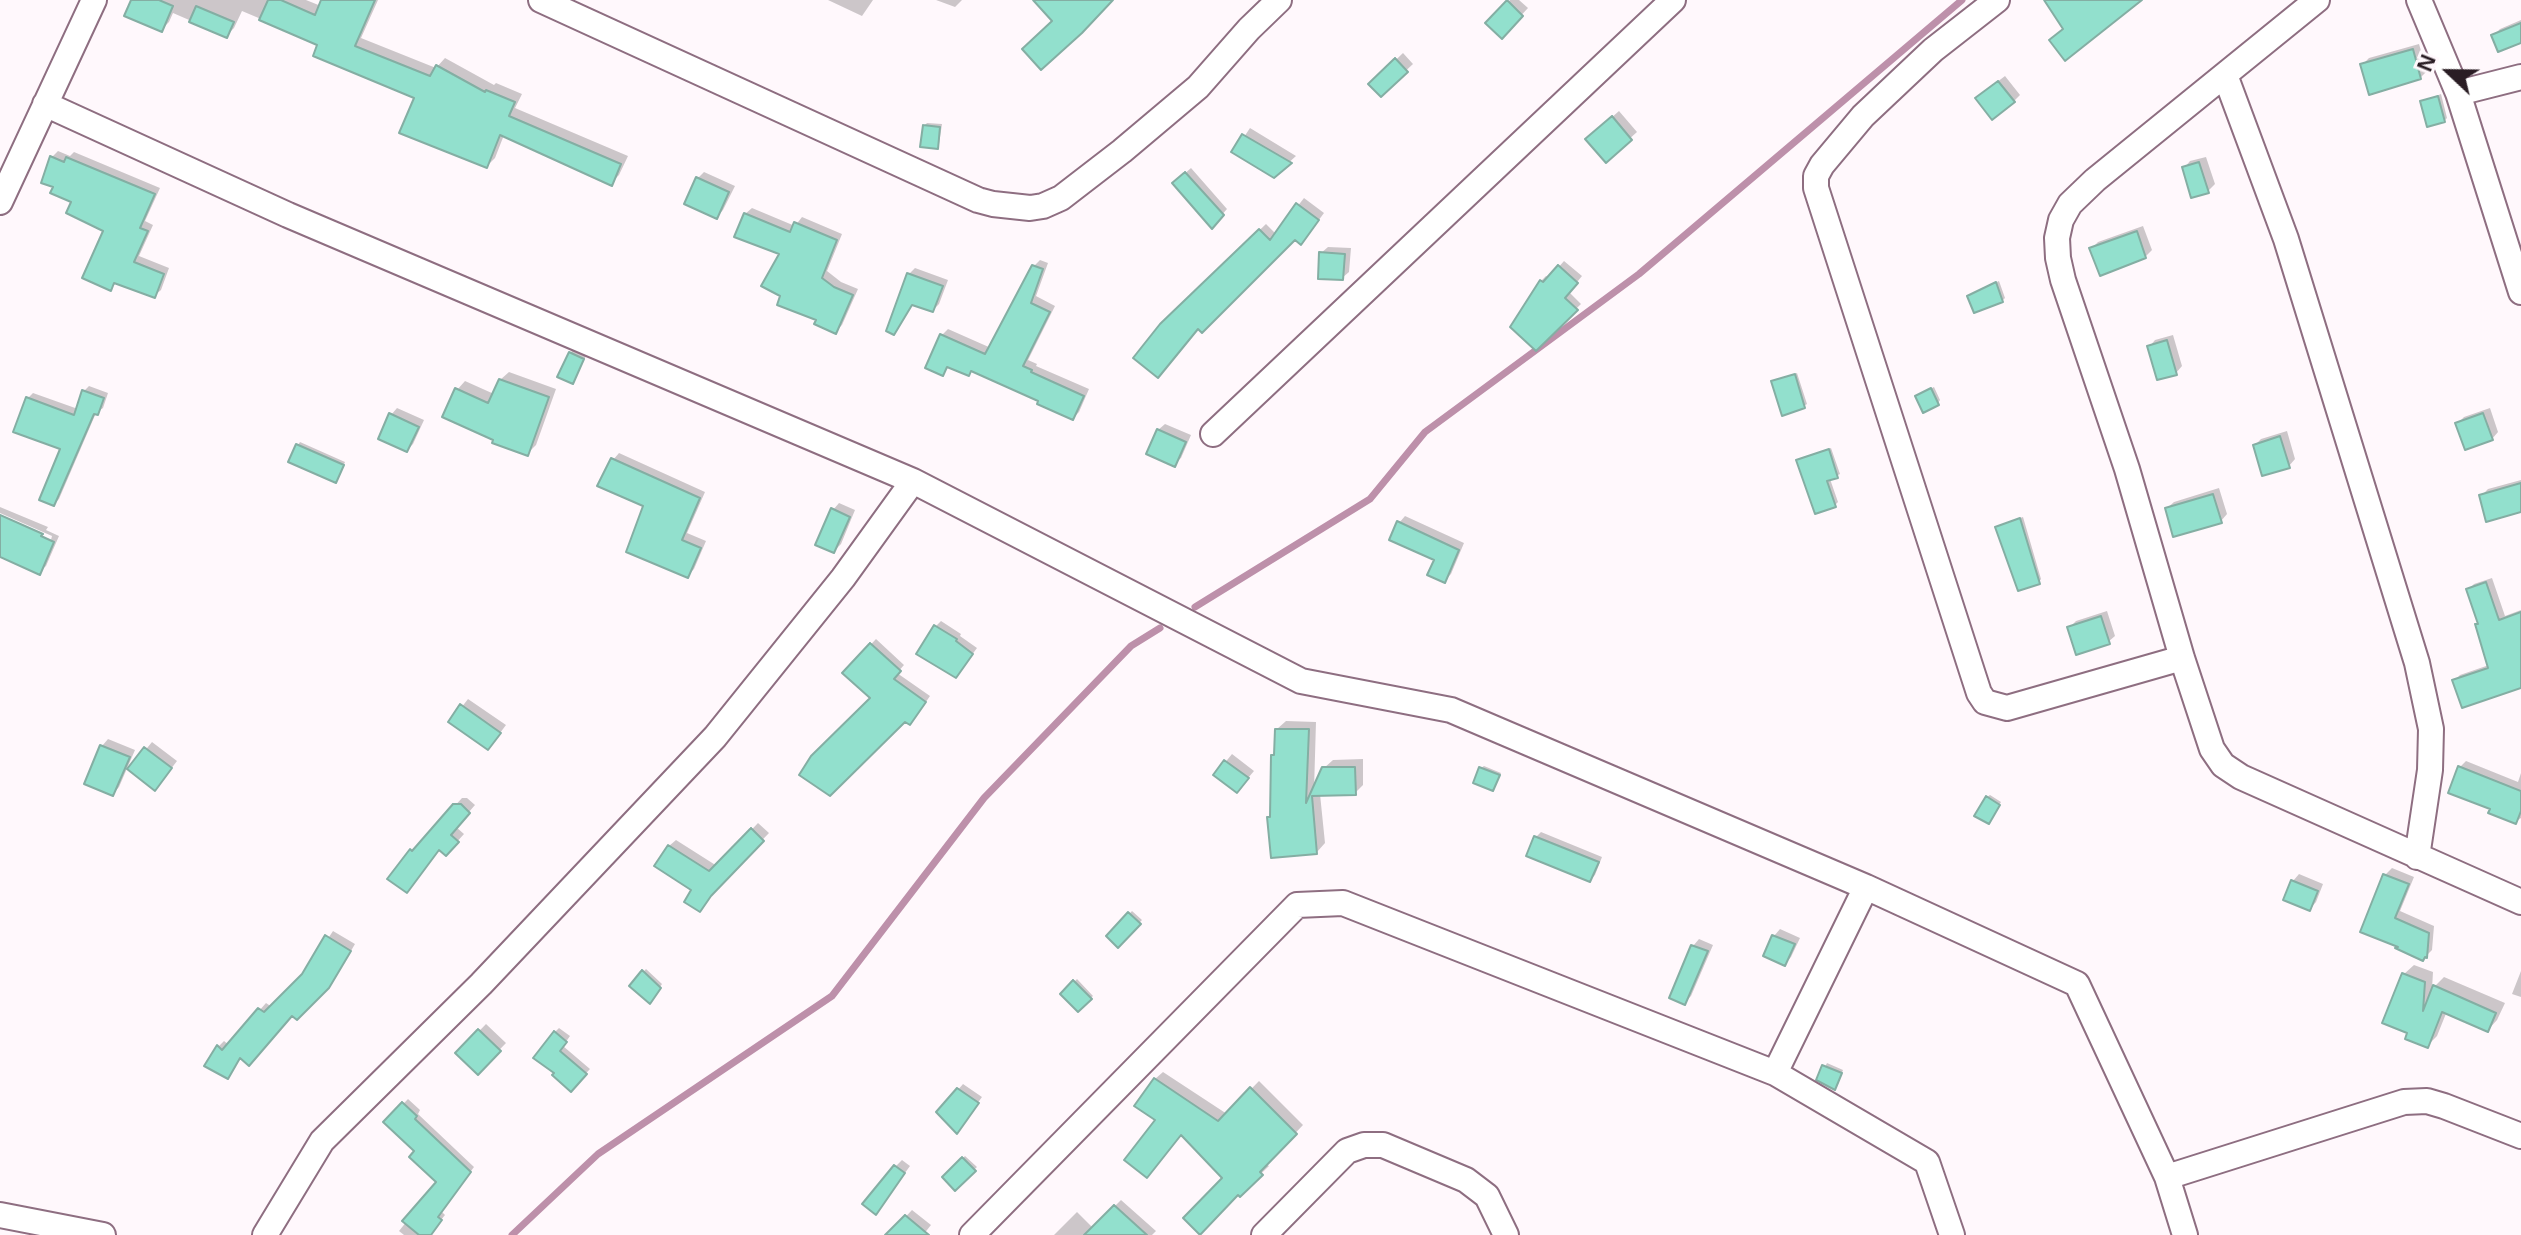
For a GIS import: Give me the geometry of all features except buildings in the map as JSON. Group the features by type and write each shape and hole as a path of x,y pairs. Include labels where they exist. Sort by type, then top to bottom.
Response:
{"street":[{"path":"0,202 94,0"},
{"path":"541,0 978,200 1030,208 1061,198 1122,151 1198,87 1279,0"},
{"path":"1213,434 1673,0"},
{"path":"1997,0 1933,50 1863,116 1822,165 1816,176 1816,188 1979,693 1985,702 2007,708 2182,658"},
{"path":"2317,0 2095,180 2070,204 2061,220 2057,238 2063,280 2127,469 2212,749 2223,765 2241,777 2521,902"},
{"path":"2419,0 2458,93 2521,292"},
{"path":"2225,75 2286,239 2417,663 2431,729 2430,770 2417,857"},
{"path":"2458,93 2521,77"},
{"path":"45,104 288,215 913,481 1301,681 1451,710 1866,887 2077,984 2167,1177 2185,1235"},
{"path":"265,1235 322,1141 481,984 715,737 843,578 913,481"},
{"path":"1775,1073 1866,887"},
{"path":"972,1235 1297,905 1343,903 1775,1073 1927,1162 1952,1235"},
{"path":"2167,1177 2404,1102 2427,1101 2521,1136"},
{"path":"1264,1235 1347,1151 1364,1145 1383,1145 1466,1180 1487,1196 1506,1235"},
{"path":"0,1215 103,1235"}],"waterway":[{"path":"1195,607 1370,499 1425,432 1639,274 1962,0"},
{"path":"512,1235 598,1154 832,996 984,798 1131,646 1160,628"}]}
